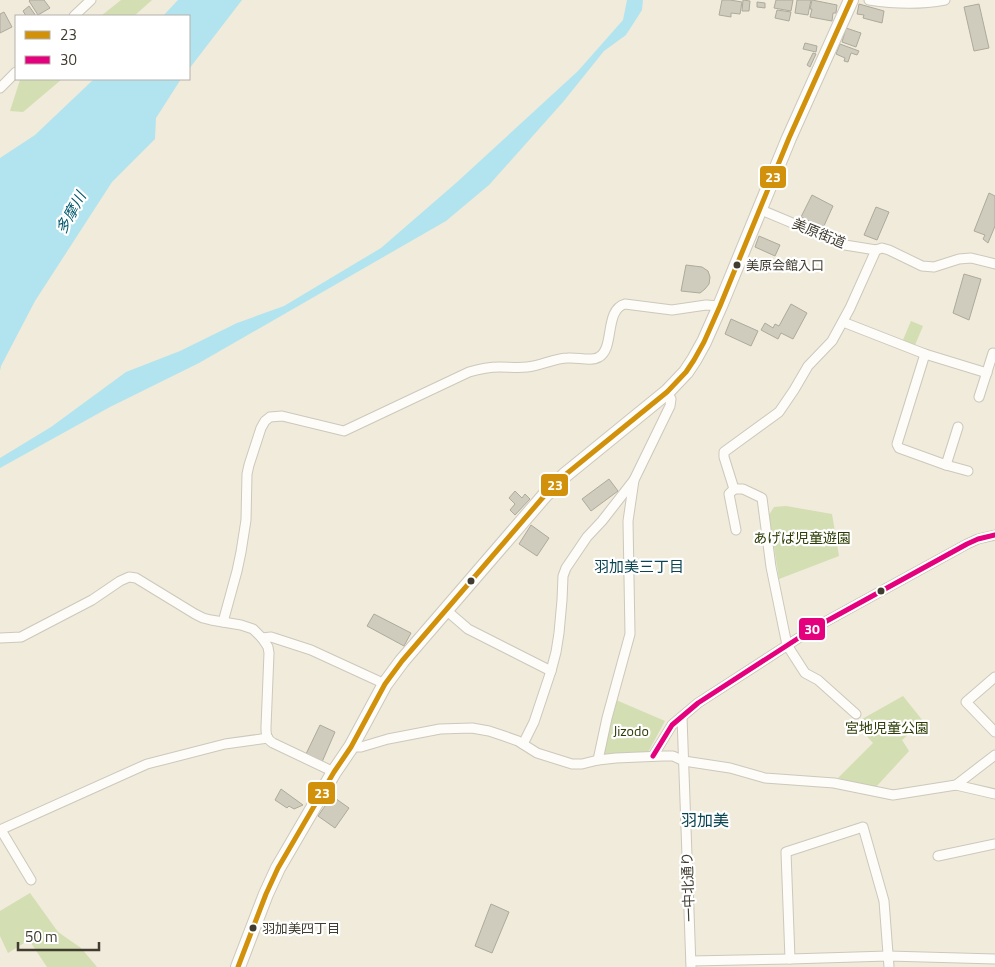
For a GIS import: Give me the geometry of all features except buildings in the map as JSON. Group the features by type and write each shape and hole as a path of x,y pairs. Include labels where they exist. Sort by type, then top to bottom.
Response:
{"main road":[{"path":"238,967 278,868 334,772 351,747 385,684 402,661 558,481 667,392 682,377 694,360 720,306 789,138 851,0"}],"street":[{"path":"75,15 91,0"},
{"path":"869,0 905,4 945,0"},
{"path":"0,88 15,73"},
{"name":"美原街道","path":"759,209 845,245 876,250 882,248 916,264 928,267 971,258 995,264"},
{"path":"734,489 724,452 780,412 808,366 832,341 843,322 876,250"},
{"path":"223,622 241,552 246,520 247,474 262,424 270,416 282,416 344,431 469,372 483,368 535,366 568,358 598,358 602,356 605,350 613,317 621,305 672,310 706,305 720,306"},
{"path":"843,322 924,354 987,373"},
{"path":"979,396 993,353"},
{"path":"924,354 897,444 899,448 968,471"},
{"path":"523,744 534,722 551,671 560,632 563,576 566,568 587,537 634,480 670,406 671,400 667,392"},
{"path":"946,465 958,427"},
{"path":"598,760 607,718 630,634 628,521 634,480"},
{"path":"736,530 729,494 734,489 743,489 762,498 771,567 787,645 805,673 818,680 856,714"},
{"path":"653,756 672,725 698,704 787,645 960,548 978,539 995,535"},
{"path":"0,638 21,637 92,600 120,580 136,578 196,614 211,620 248,627 256,631 268,647 269,653 266,732 268,738 273,743 334,772"},
{"path":"446,610 468,629 551,671"},
{"path":"262,638 271,637 311,650 385,684"},
{"path":"995,677 966,702 995,732"},
{"name":"一中北通り","path":"682,717 691,964"},
{"path":"351,747 360,747 425,731 463,728 489,731 523,744 542,755 572,764 582,764 598,760 674,756 684,761 730,768 765,778 834,784 893,795 956,785 995,794"},
{"path":"31,880 1,830 147,764 225,744 268,738"},
{"path":"956,785 995,755"},
{"path":"790,959 786,852 863,827 884,900 889,967"},
{"path":"938,856 995,844"},
{"path":"691,964 888,956 995,959"}],"green space":[{"path":"121,0 152,0 135,15 102,15"},
{"path":"20,80 61,80 23,112 10,111"},
{"path":"911,321 923,326 915,345 903,340"},
{"name":"あげば児童遊園","path":"786,506 832,514 839,556 779,579 769,515 774,507"},
{"name":"宮地児童公園","path":"903,696 923,721 902,740 909,751 875,788 838,778 873,743 855,723"},
{"name":"Jizodo","path":"616,700 665,721 647,754 600,755"},
{"path":"30,893 58,932 81,948 97,967 47,967 29,940 8,953 0,936 0,911"}],"water":[{"path":"178,0 242,0 190,68 190,15 164,15"},
{"path":"627,0 643,0 642,10 626,35 604,51 563,102 489,185 446,221 199,363 110,407 0,468 0,458 51,427 126,372 180,351 237,323 284,306 381,248 456,183 578,71 623,20"},
{"name":"多摩川","path":"93,80 180,80 156,118 155,139 112,182 35,301 0,371 0,158 35,135"}],"transit line":[{"name":"23","path":"238,967 278,868 334,772 351,747 385,684 402,661 545,495 565,475 667,392 686,372 694,360 720,306 789,138 851,0"},
{"name":"30","path":"653,756 672,725 698,703 814,628 967,544 995,535"}],"place":[{"name":"美原会館入口","path":"737,265"},
{"name":"羽加美四丁目","path":"253,928"}],"district":[{"name":"羽加美三丁目","path":"639,567"},
{"name":"羽加美","path":"705,820"}]}
